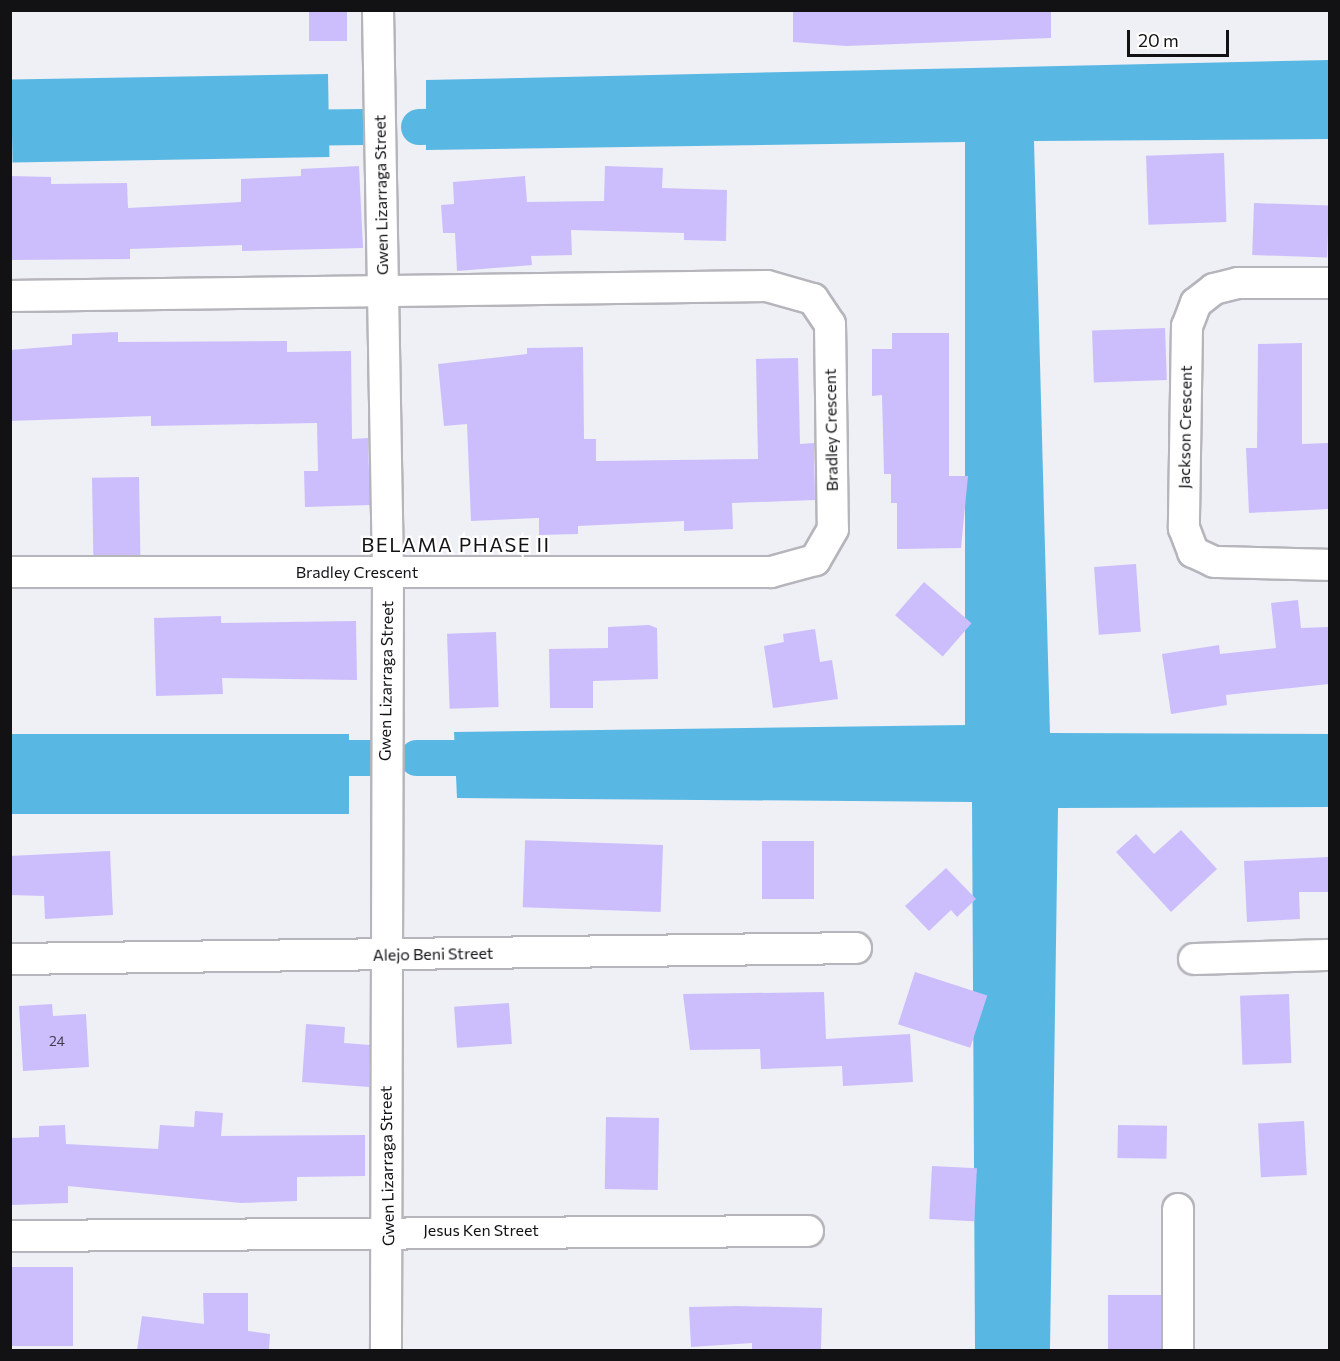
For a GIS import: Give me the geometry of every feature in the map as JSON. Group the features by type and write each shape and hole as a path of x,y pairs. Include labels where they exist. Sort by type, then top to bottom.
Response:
{"street":[{"name":"Gwen Lizarraga Street","path":"378,10 388,572 383,955 389,1229 386,1350"},
{"name":"Jackson Crescent","path":"1329,283 1238,283 1214,289 1196,303 1187,326 1184,528 1193,552 1214,562 1329,565"},
{"name":"Bradley Crescent","path":"10,296 382,294 767,286 813,299 830,324 833,529 815,560 771,572 10,572"},
{"name":"Alejo Beni Street","path":"10,958 856,948"},
{"path":"1194,959 1329,955"},
{"path":"1178,1209 1178,1350"},
{"name":"Jesus Ken Street","path":"10,1236 389,1229 808,1231"}],"water":[{"path":"1329,60 1329,139 1034,141 1050,733 1330,734 1329,807 1058,808 1050,1350 975,1350 972,802 457,798 454,732 965,725 965,142 426,150 426,80"},
{"path":"328,74 329,157 12,163 11,80"},
{"path":"11,734 349,734 349,814 11,814"}],"building":[{"path":"309,10 347,10 347,41 309,41"},
{"path":"793,10 1051,10 1051,38 846,46 793,42"},
{"path":"1224,153 1226,222 1148,225 1146,156"},
{"path":"359,166 363,248 242,251 242,245 130,249 130,259 10,260 10,176 51,177 51,184 127,183 128,208 241,202 241,179 301,176 301,169"},
{"path":"605,166 663,168 662,188 727,190 726,241 684,240 684,233 571,230 572,255 531,256 532,265 457,271 455,233 443,233 441,205 454,204 453,182 525,176 527,202 604,201"},
{"path":"1254,203 1329,206 1327,258 1252,255"},
{"path":"1165,328 1167,380 1094,383 1092,331"},
{"path":"118,332 118,342 287,341 287,352 351,351 352,439 368,438 370,505 305,507 304,471 318,471 317,423 151,426 151,416 10,421 10,350 72,345 72,334"},
{"path":"892,333 949,333 949,476 968,476 961,548 897,549 897,503 891,503 891,474 884,474 882,395 872,396 872,349 892,349"},
{"path":"1302,343 1302,444 1329,443 1329,509 1249,513 1246,448 1257,448 1258,344"},
{"path":"583,347 584,439 596,439 596,461 758,459 756,359 798,358 800,444 814,443 815,500 732,503 733,529 684,531 684,521 578,526 578,534 539,535 539,518 471,521 467,424 444,426 438,364 527,354 527,348"},
{"path":"139,477 140,555 93,556 92,478"},
{"path":"1136,564 1141,632 1099,635 1094,567"},
{"path":"924,582 972,623 943,657 895,615"},
{"path":"1298,600 1301,628 1329,627 1329,684 1226,695 1227,705 1171,714 1162,654 1219,645 1220,654 1276,648 1271,603"},
{"path":"221,616 221,623 356,621 357,680 222,678 223,694 156,696 154,618"},
{"path":"649,625 657,628 658,679 593,681 593,708 550,708 549,649 608,648 608,627"},
{"path":"815,629 820,662 832,660 838,699 773,708 764,646 784,642 783,634"},
{"path":"496,632 499,707 450,709 447,634"},
{"path":"1181,830 1217,869 1171,912 1116,852 1136,834 1154,854"},
{"path":"525,840 663,845 661,912 523,907"},
{"path":"762,841 814,841 814,899 762,899"},
{"path":"110,851 113,915 45,919 44,896 10,895 10,856"},
{"path":"1329,857 1329,892 1299,892 1300,919 1247,922 1244,861"},
{"path":"946,868 976,899 957,917 951,910 929,931 905,906"},
{"path":"915,972 987,995 970,1048 898,1024"},
{"path":"824,992 826,1039 910,1034 913,1082 843,1086 842,1066 761,1069 760,1049 690,1050 683,994"},
{"path":"1289,994 1291,1063 1242,1065 1240,996"},
{"path":"509,1003 512,1044 457,1048 454,1007"},
{"path":"52,1004 53,1016 86,1014 89,1067 23,1071 19,1006"},
{"path":"306,1024 345,1027 344,1043 370,1045 369,1087 302,1082"},
{"path":"195,1111 223,1113 221,1136 365,1135 365,1176 297,1177 297,1201 241,1203 68,1186 68,1203 11,1205 10,1138 39,1137 39,1126 65,1125 66,1144 158,1149 160,1125 194,1127"},
{"path":"606,1117 659,1118 658,1190 605,1189"},
{"path":"1304,1121 1307,1175 1261,1177 1258,1123"},
{"path":"1118,1125 1167,1126 1166,1159 1117,1158"},
{"path":"932,1166 977,1168 974,1221 929,1219"},
{"path":"10,1267 73,1267 73,1346 10,1346"},
{"path":"203,1293 248,1293 248,1331 270,1334 269,1350 137,1350 142,1316 204,1324"},
{"path":"1108,1295 1161,1295 1161,1349 1108,1349"},
{"path":"689,1307 822,1308 821,1350 752,1350 752,1343 691,1347"}],"waterway":[{"path":"419,127 475,126"},
{"path":"281,128 363,127"},
{"path":"302,758 375,758"},
{"path":"417,758 503,758"}],"district":[{"name":"BELAMA PHASE II","path":"456,544"}]}
